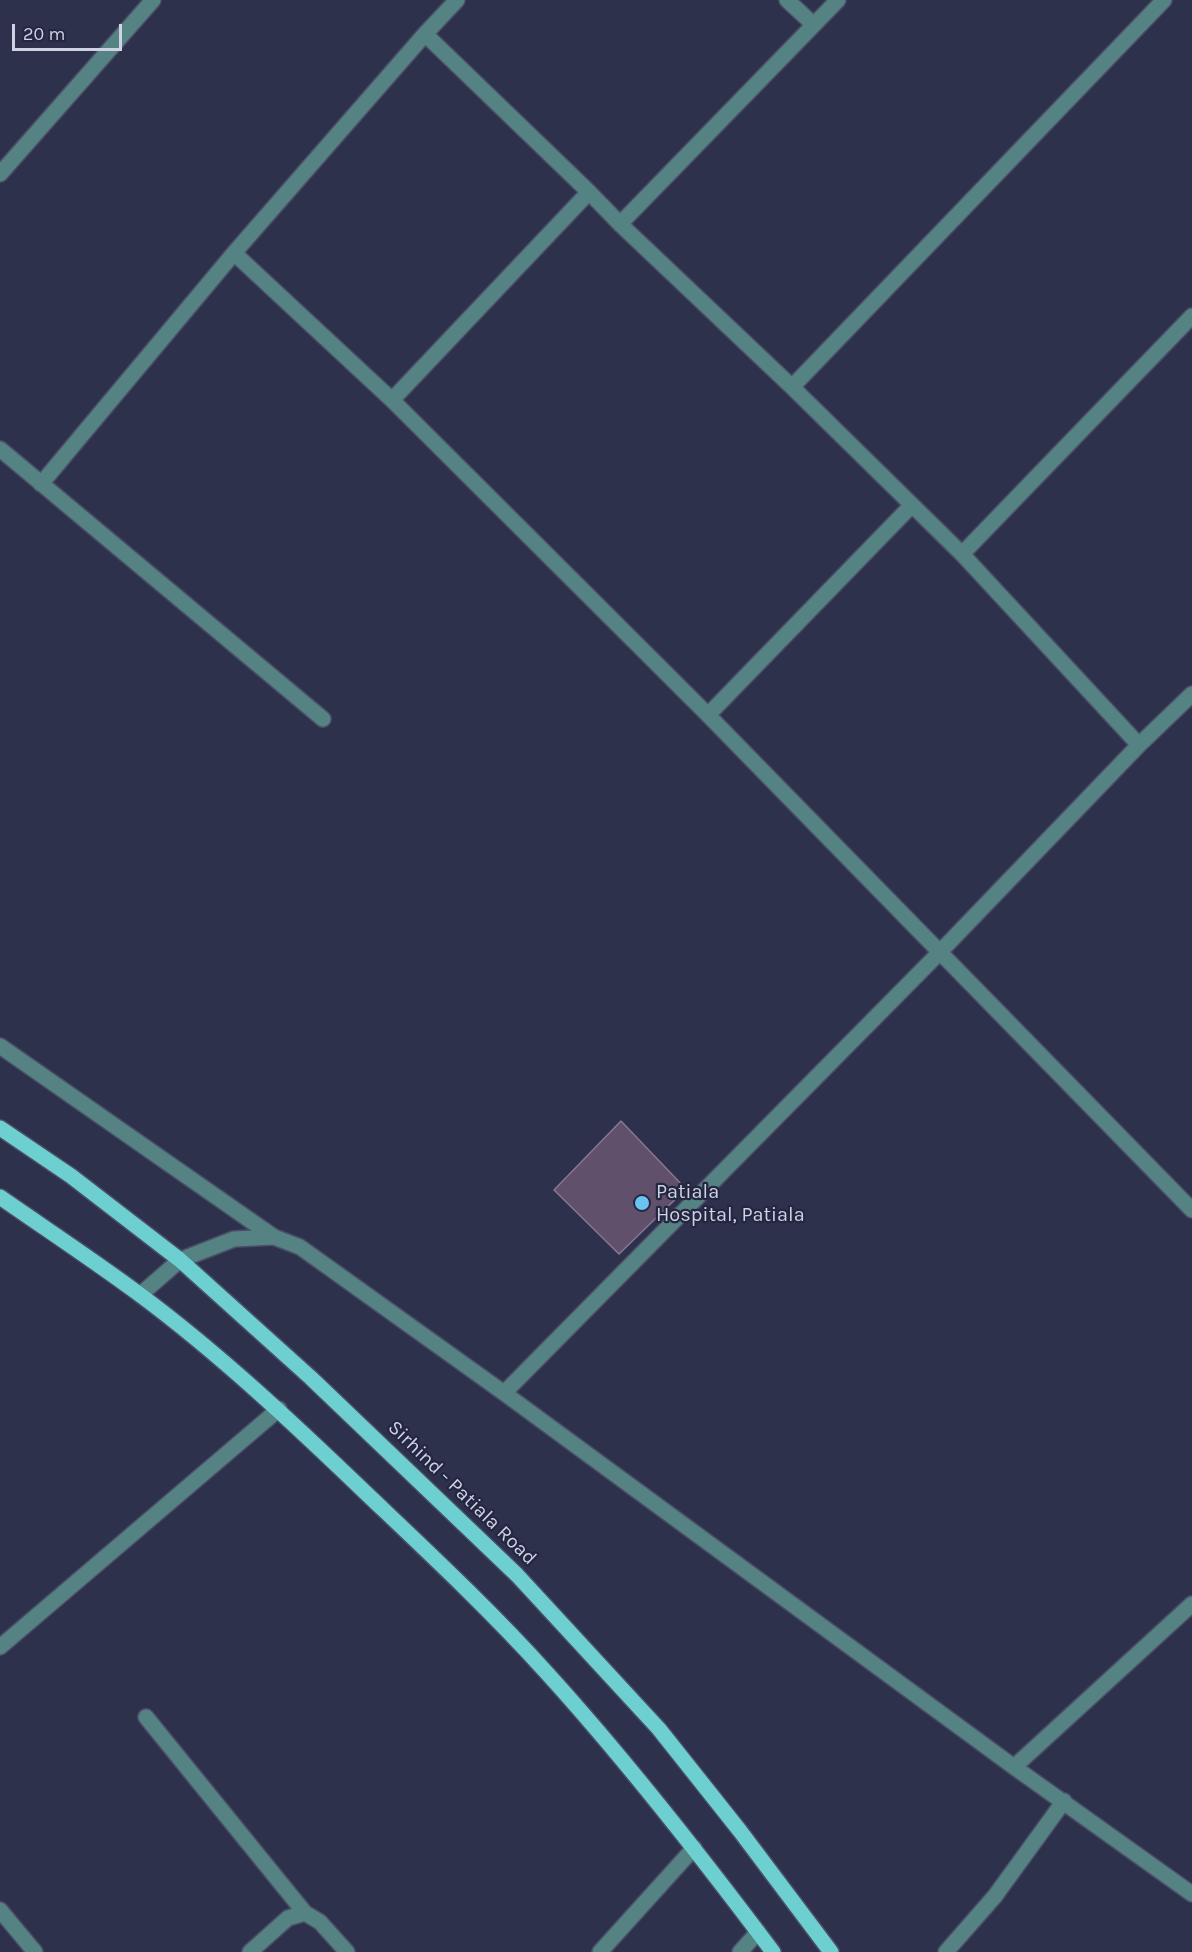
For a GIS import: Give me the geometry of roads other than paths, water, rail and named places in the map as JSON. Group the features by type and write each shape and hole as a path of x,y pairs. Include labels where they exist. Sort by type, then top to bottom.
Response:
{"main road":[{"name":"Sirhind - Patiala Road","path":"0,1128 71,1176 180,1260 344,1408 517,1575 659,1730 740,1831 831,1952"},
{"path":"0,1197 140,1295 279,1409 472,1595 547,1673 694,1848 773,1952"}],"street":[{"path":"0,174 153,0"},
{"path":"41,484 234,253 457,0"},
{"path":"787,0 814,25"},
{"path":"620,224 838,0"},
{"path":"792,387 1164,0"},
{"path":"425,34 962,554 1139,745"},
{"path":"392,400 589,192"},
{"path":"234,253 392,400 708,716 1192,1210"},
{"path":"962,554 1192,316"},
{"path":"0,449 323,718"},
{"path":"708,716 911,506"},
{"path":"504,1393 939,953 1139,745 1192,694"},
{"path":"0,1046 274,1238 300,1247 1192,1894"},
{"path":"140,1295 180,1260 234,1239 274,1238"},
{"path":"0,1647 279,1409"},
{"path":"1014,1767 1192,1604"},
{"path":"146,1717 305,1913 320,1922 346,1952"},
{"path":"946,1952 995,1896 1064,1801"},
{"path":"600,1952 694,1848"},
{"path":"0,1910 35,1952"},
{"path":"250,1952 288,1918 305,1913"},
{"path":"740,1952 758,1932"}],"place":[{"name":"Patiala Hospital, Patiala","path":"642,1203"}]}
